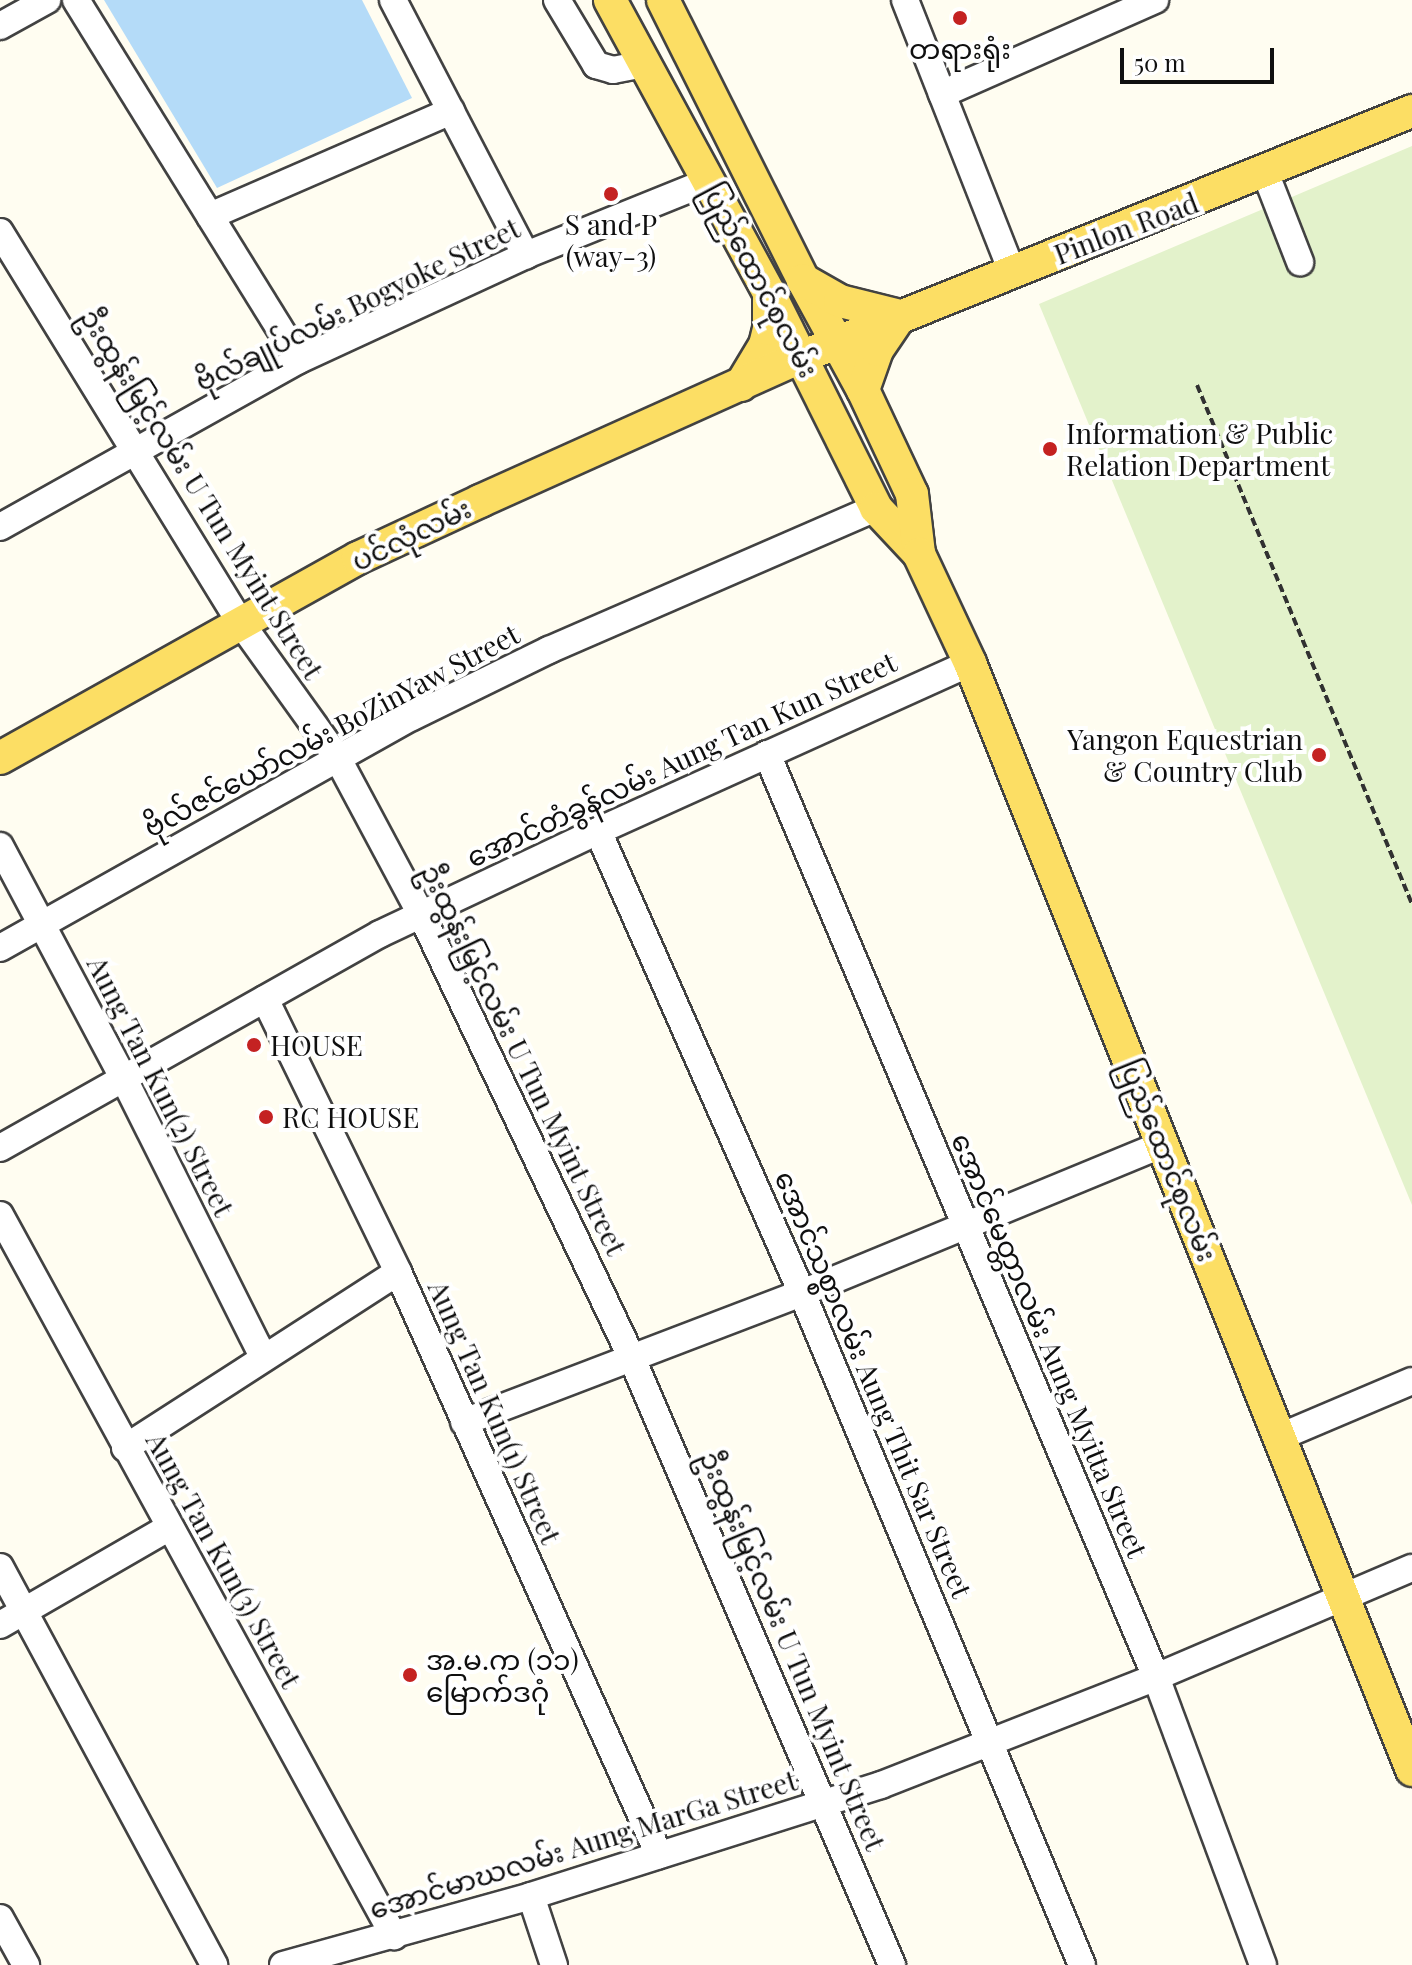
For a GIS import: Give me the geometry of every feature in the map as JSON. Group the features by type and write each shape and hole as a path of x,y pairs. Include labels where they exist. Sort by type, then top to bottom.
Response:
{"main road":[{"name":"ပြည်ထောင်စုလမ်း","path":"610,0 769,293 828,406 876,508 919,554 970,663 1412,1770"},
{"name":"ပြည်ထောင်စုလမ်း","path":"663,0 803,280 863,390 912,494 919,554"},
{"name":"Pinlon Road","path":"839,343 1412,111"},
{"path":"803,280 840,301 900,316 877,350 863,390"},
{"path":"769,293 769,329 765,345 741,385 793,389 828,406"},
{"name":"ပင်လုံလမ်း","path":"0,758 358,558 801,357 839,343"}],"street":[{"path":"0,26 47,0"},
{"path":"76,0 299,360"},
{"path":"393,0 526,255"},
{"path":"557,0 596,65 613,70 645,64"},
{"path":"905,0 1012,272"},
{"path":"942,94 1155,0"},
{"path":"210,216 451,111"},
{"path":"1265,172 1300,262"},
{"name":"ဗိုလ်ချုပ်လမ်း Bogyoke Street","path":"0,527 299,360 526,255 709,181"},
{"name":"ဦးထွန်းမြင့်လမ်း U Tun Myint Street","path":"0,232 240,622 337,757 421,914 631,1356 892,1965"},
{"name":"ဗိုလ်ဇင်ယော်လမ်း BoZinYaw Street","path":"0,948 337,757 549,650 876,508"},
{"name":"အောင်တံခွန်လမ်း Aung Tan Kun Street","path":"0,1148 421,914 970,663"},
{"name":"အောင်မေတ္တာလမ်း Aung Myitta Street","path":"767,754 1156,1677 1263,1965"},
{"name":"အောင်သစ္စာလမ်း Aung Thit Sar Street","path":"598,831 802,1293 1082,1965"},
{"name":"Aung Tan Kun(2) Street","path":"0,846 124,1079 263,1356"},
{"name":"Aung Tan Kun(1) Street","path":"265,999 398,1272 659,1855"},
{"path":"464,1422 802,1293 1164,1144"},
{"name":"Aung Tan Kun(3) Street","path":"0,1215 168,1528 394,1936"},
{"path":"125,1448 263,1356 398,1272"},
{"path":"1280,1437 1412,1381"},
{"path":"0,1625 168,1528"},
{"path":"0,1567 214,1965"},
{"name":"အောင်မာဃလမ်း Aung MarGa Street","path":"283,1965 531,1896 825,1804 1156,1677 1412,1568"},
{"path":"531,1896 554,1965"},
{"path":"0,1918 26,1965"}],"path":[{"path":"1197,385 1412,904"}],"green space":[{"name":"Yangon Equestrian & Country Club","path":"1412,146 1412,1205 1039,304"}],"water":[{"path":"104,0 362,0 412,98 217,188"}],"place":[{"name":"တရားရုံး","path":"960,18"},
{"name":"S and P (way-3)","path":"611,194"},
{"name":"Information & Public Relation Department","path":"1050,449"},
{"name":"Yangon Equestrian & Country Club","path":"1319,755"},
{"name":"HOUSE","path":"254,1045"},
{"name":"RC HOUSE","path":"266,1117"},
{"name":"အ.မ.က (၁၁) မြောက်ဒဂုံ","path":"410,1675"}]}
